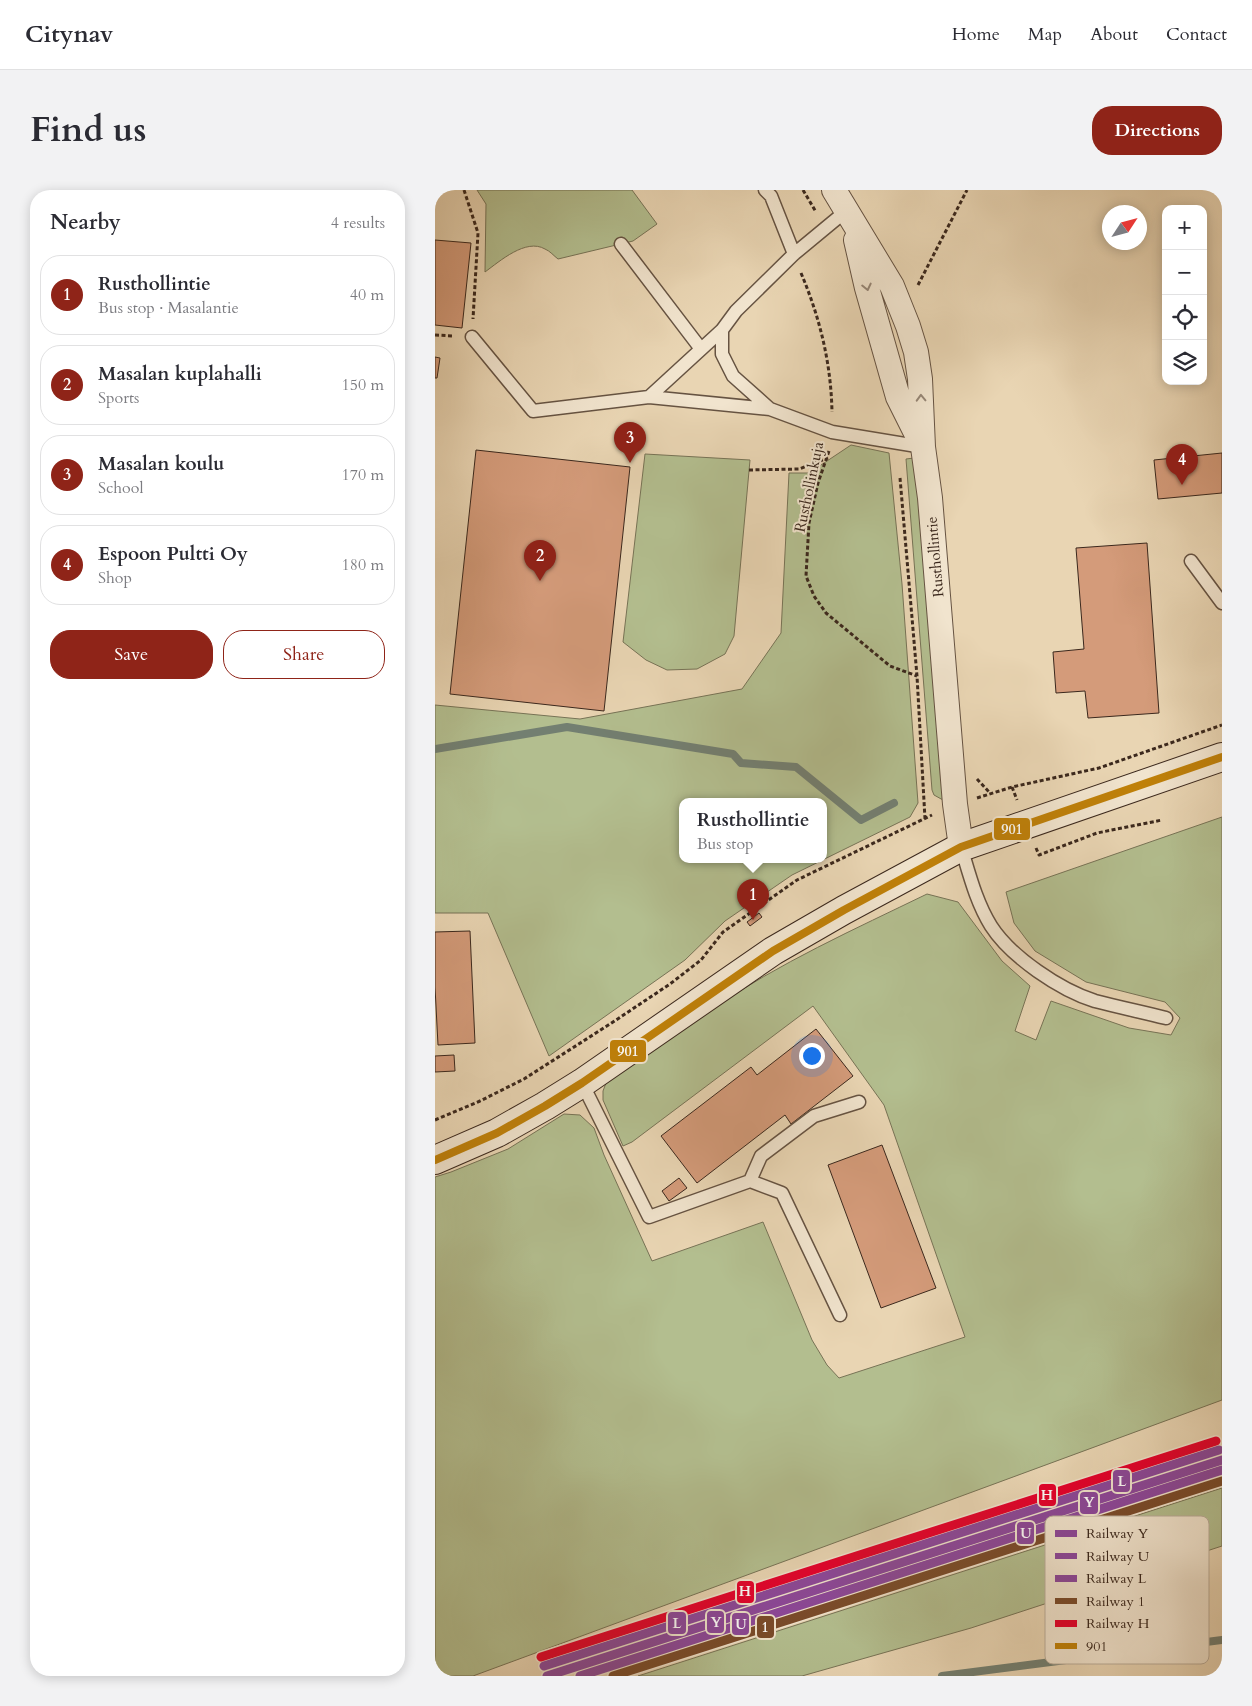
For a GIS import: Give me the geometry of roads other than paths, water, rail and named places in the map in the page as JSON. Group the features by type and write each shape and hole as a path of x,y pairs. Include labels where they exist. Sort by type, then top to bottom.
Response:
{"street":[{"name":"Rusthollintie","path":"834,190 892,286 916,352 920,379 923,447 930,498 955,804 961,847"},
{"path":"435,1160 497,1133 582,1082 773,951 844,910 961,847 1222,757"}],"lane":[{"path":"765,190 771,196 794,254"},
{"path":"649,397 722,330 736,311 794,254 849,216"},
{"path":"621,244 701,349"},
{"path":"722,330 722,354 733,376 770,409"},
{"path":"471,337 533,411 649,397 770,409 832,432 923,447"},
{"path":"1191,561 1222,603"},
{"path":"961,847 976,895 991,926 1014,953 1050,980 1093,1000 1166,1018"},
{"path":"582,1082 649,1218 750,1181 782,1192 840,1315"},
{"path":"750,1181 761,1156 815,1116 859,1102"}],"waterway":[{"path":"435,749 567,727 733,754 741,763 796,767 861,820 894,803"},
{"path":"1209,1642 1222,1640"},
{"path":"942,1676 1045,1663"}],"rail line":[{"name":"H","path":"541,1657 1216,1441"},
{"name":"L","path":"544,1666 1219,1450"},
{"name":"Y","path":"1047,1516 1222,1460"},
{"name":"U","path":"1079,1516 1222,1470"},
{"name":"1","path":"1113,1516 1222,1481"},
{"name":"Y","path":"547,1676 1045,1517"},
{"name":"U","path":"580,1676 1045,1527"},
{"name":"1","path":"613,1676 1045,1538"}],"place":[{"name":"Masalan koulu","path":"630,463"},
{"name":"Espoon Pultti Oy","path":"1182,485"},
{"name":"Masalan kuplahalli","path":"540,581"},
{"name":"Rusthollintie","path":"753,920"}]}
